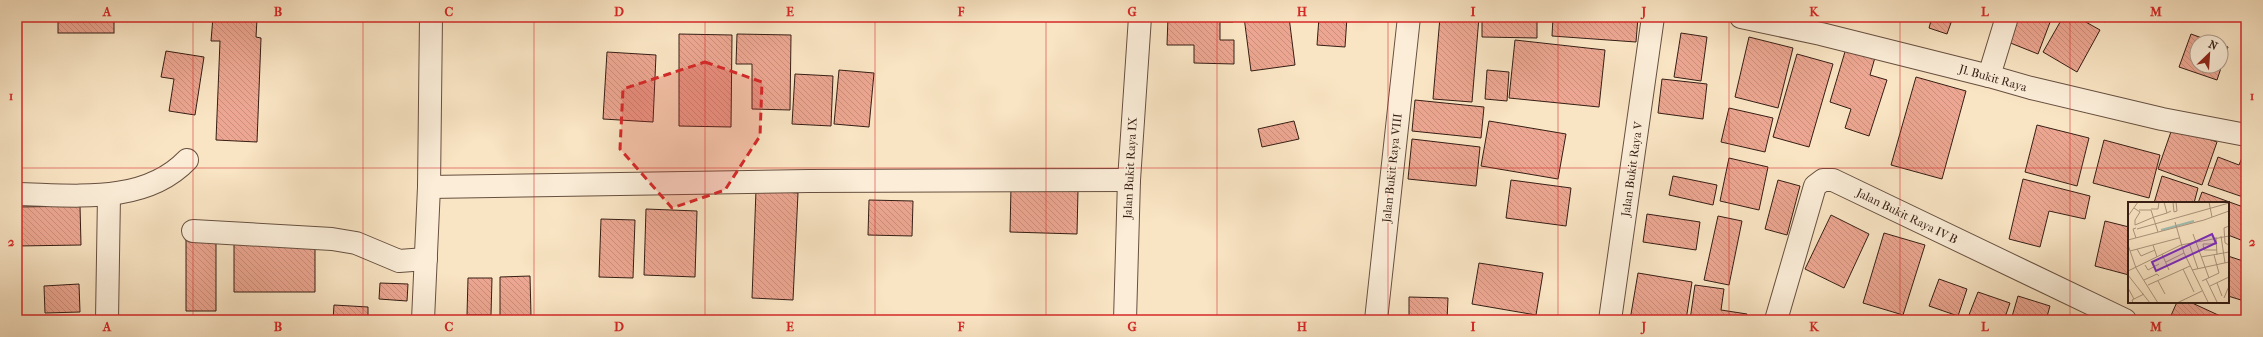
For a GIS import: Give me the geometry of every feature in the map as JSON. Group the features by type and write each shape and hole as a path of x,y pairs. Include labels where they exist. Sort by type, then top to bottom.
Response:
{"street":[{"path":"423,320 428,187 431,17"},
{"name":"Jalan Bukit Raya IX","path":"1126,320 1128,180 1140,17"},
{"name":"Jalan Bukit Raya VIII","path":"1376,320 1409,17"},
{"name":"Jalan Bukit Raya V","path":"1610,320 1653,17"},
{"name":"Jl. Bukit Raya","path":"1741,17 1821,34 2032,88 2162,119 2246,135"},
{"path":"1988,76 2007,17"},
{"path":"17,194 109,196 145,186 179,168 187,160"},
{"path":"428,187 810,180 1128,180"},
{"name":"Jalan Bukit Raya IV B","path":"1776,320 1815,186 1823,180 1833,180 2125,320"},
{"path":"107,320 109,196"},
{"path":"193,231 332,239 356,243 399,261 426,259"}],"highlighted area":[{"path":"705,62 762,82 760,136 725,190 672,208 620,149 623,89"}],"building":[{"path":"58,17 114,17 114,33 58,33"},
{"path":"213,17 257,19 256,37 261,38 257,142 216,140 220,41 211,41"},
{"path":"1168,17 1233,17 1233,22 1220,22 1220,40 1234,40 1234,64 1194,63 1194,45 1167,45"},
{"path":"1244,17 1289,17 1295,65 1251,71"},
{"path":"1319,17 1347,17 1345,47 1317,45"},
{"path":"1440,17 1479,17 1472,102 1433,99"},
{"path":"1482,17 1537,17 1537,38 1482,37"},
{"path":"1553,17 1638,17 1636,42 1552,36"},
{"path":"1932,17 1953,17 1947,34 1929,28"},
{"path":"2017,17 2052,17 2038,54 2008,42"},
{"path":"2063,17 2077,17 2100,30 2077,72 2043,52"},
{"path":"2095,17 2108,17 2105,22"},
{"path":"1681,33 1707,37 1701,81 1674,77"},
{"path":"679,34 732,35 731,127 679,126"},
{"path":"737,34 791,35 790,110 752,109 752,64 736,64"},
{"path":"1749,37 1793,48 1778,108 1735,97"},
{"path":"1515,40 1605,50 1599,107 1509,98"},
{"path":"2189,40 2189,70 2179,67"},
{"path":"1847,45 1876,54 1870,75 1887,80 1869,136 1845,128 1851,109 1830,102"},
{"path":"166,51 204,57 195,115 169,111 174,79 161,77"},
{"path":"607,52 656,55 653,122 603,119"},
{"path":"1797,54 1833,64 1809,147 1773,137"},
{"path":"839,70 874,73 869,127 834,124"},
{"path":"1487,70 1509,72 1507,101 1485,99"},
{"path":"795,74 833,76 831,126 792,124"},
{"path":"2199,74 2219,74 2217,80"},
{"path":"1916,77 1966,91 1942,179 1891,165"},
{"path":"1662,79 1707,84 1703,119 1658,113"},
{"path":"1415,100 1484,107 1481,138 1412,131"},
{"path":"1729,108 1773,118 1765,152 1721,142"},
{"path":"1294,121 1299,139 1262,147 1258,129"},
{"path":"1489,121 1566,134 1558,179 1481,166"},
{"path":"2037,125 2089,138 2077,186 2025,172"},
{"path":"2173,126 2217,142 2202,185 2158,169"},
{"path":"1412,139 1480,147 1476,186 1408,179"},
{"path":"2104,140 2160,155 2149,198 2093,183"},
{"path":"2246,148 2246,198 2208,185 2218,157 2239,165"},
{"path":"1729,158 1768,167 1759,210 1720,201"},
{"path":"1673,176 1717,185 1713,205 1669,195"},
{"path":"2162,176 2198,188 2194,202 2154,202"},
{"path":"2023,179 2090,196 2085,219 2049,211 2040,247 2009,239"},
{"path":"1511,180 1571,188 1566,226 1506,218"},
{"path":"1778,180 1800,186 1787,235 1765,229"},
{"path":"1011,187 1078,190 1077,234 1010,232"},
{"path":"756,190 798,193 793,300 752,298"},
{"path":"2202,192 2246,208 2246,242 2229,235 2229,202 2198,202"},
{"path":"869,200 913,201 912,236 868,235"},
{"path":"80,206 81,245 17,246 17,207"},
{"path":"646,209 697,211 695,277 644,275"},
{"path":"1647,214 1700,222 1696,250 1643,242"},
{"path":"1831,215 1869,234 1844,288 1805,269"},
{"path":"1718,216 1742,221 1729,285 1704,280"},
{"path":"601,219 635,220 633,278 599,277"},
{"path":"2105,221 2128,227 2128,275 2095,266"},
{"path":"1884,233 1925,245 1903,315 1863,303"},
{"path":"186,240 216,241 216,311 186,311"},
{"path":"234,243 315,244 315,292 234,292"},
{"path":"2229,256 2246,262 2246,284 2241,300 2229,296"},
{"path":"1479,263 1543,273 1536,315 1472,304"},
{"path":"1638,273 1692,282 1686,320 1630,320"},
{"path":"530,276 531,316 500,316 500,277"},
{"path":"468,278 492,278 491,315 467,315"},
{"path":"1939,279 1967,289 1958,316 1929,306"},
{"path":"380,283 408,284 407,301 379,299"},
{"path":"79,284 80,312 45,313 44,286"},
{"path":"1695,285 1724,289 1721,310 1747,314 1746,320 1690,320"},
{"path":"1978,292 2010,303 2004,320 1967,320"},
{"path":"2018,296 2050,306 2046,320 2011,320"},
{"path":"1409,297 1448,298 1447,320 1409,320"},
{"path":"2177,303 2192,303 2229,320 2169,320"},
{"path":"334,305 368,307 368,320 333,320"},
{"path":"1947,315 1963,320 1946,320"}]}
